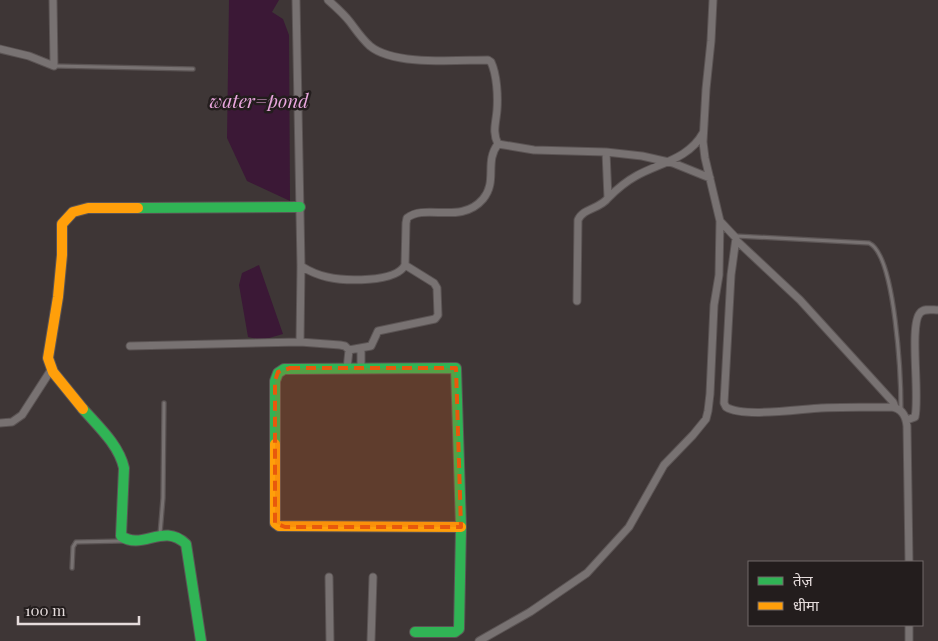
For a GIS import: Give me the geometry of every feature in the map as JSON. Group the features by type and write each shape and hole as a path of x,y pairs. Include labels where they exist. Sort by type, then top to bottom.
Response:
{"street":[{"path":"0,49 29,56 54,66 53,0"},
{"path":"296,0 301,266 300,342"},
{"path":"328,0 349,20 368,45 378,52 418,60 488,60 492,62 497,108 494,135 498,144"},
{"path":"479,641 530,612 587,574 629,527 664,465 694,435 706,419 711,387 714,305 720,275 720,221 705,158 704,132 713,0"},
{"path":"577,301 578,220 583,213 601,205 622,185 637,175 668,162 694,146 704,132"},
{"path":"301,266 328,277 378,279 397,274 405,266 407,218 414,214 422,213 460,212 477,205 485,198 490,189 492,151 498,144"},
{"path":"498,144 534,150 606,152 642,156 668,162 710,178"},
{"path":"606,152 608,198"},
{"path":"201,641 186,544 183,539 174,535 160,535 128,541 123,539 120,533 124,468 122,459 113,444 51,370 48,358 62,255 62,224 73,212 88,208 300,207"},
{"path":"720,221 735,238 800,300 893,402 907,420 909,561"},
{"path":"735,238 726,356 724,403 726,408 736,412 822,408 898,409"},
{"path":"130,346 300,342 340,345 345,346 349,350 361,349 371,346 378,331 431,321 438,315 437,288 434,283 405,266"},
{"path":"907,420 915,417 917,404 916,320 919,313 923,310 938,310"},
{"path":"361,349 361,369"},
{"path":"347,369 349,350"},
{"path":"416,632 455,632 459,629 461,527 456,368 283,368 276,376 275,523 285,527 461,527"},
{"path":"0,423 12,422 22,415 51,370"},
{"path":"329,577 330,641"},
{"path":"371,641 373,577"},
{"path":"909,626 910,641"}],"lane":[{"path":"54,66 194,69"},
{"path":"735,238 862,242 875,245 887,270 893,302 900,386 898,409"},
{"path":"160,535 164,498 164,403"},
{"path":"72,568 73,547 76,542 128,541"}],"highlighted area":[{"path":"290,368 456,368 461,527 285,527 275,523 275,381 278,372"}],"water":[{"name":"water=pond","path":"229,0 279,0 272,12 283,19 289,35 290,201 247,181 227,138"},
{"path":"259,265 283,334 262,340 248,337 239,285 242,273"}],"traffic: fast":[{"path":"138,208 300,207"},
{"path":"275,444 275,381 278,373 284,369 456,368 461,527 459,629 455,632 415,632"},
{"path":"83,409 118,451 124,468 121,536 129,540 169,536 178,538 186,544 201,641"}],"traffic: slow":[{"path":"83,409 53,372 48,358 58,297 62,255 62,224 73,212 88,208 138,208"},
{"path":"275,444 275,523 279,526 461,527"}]}
